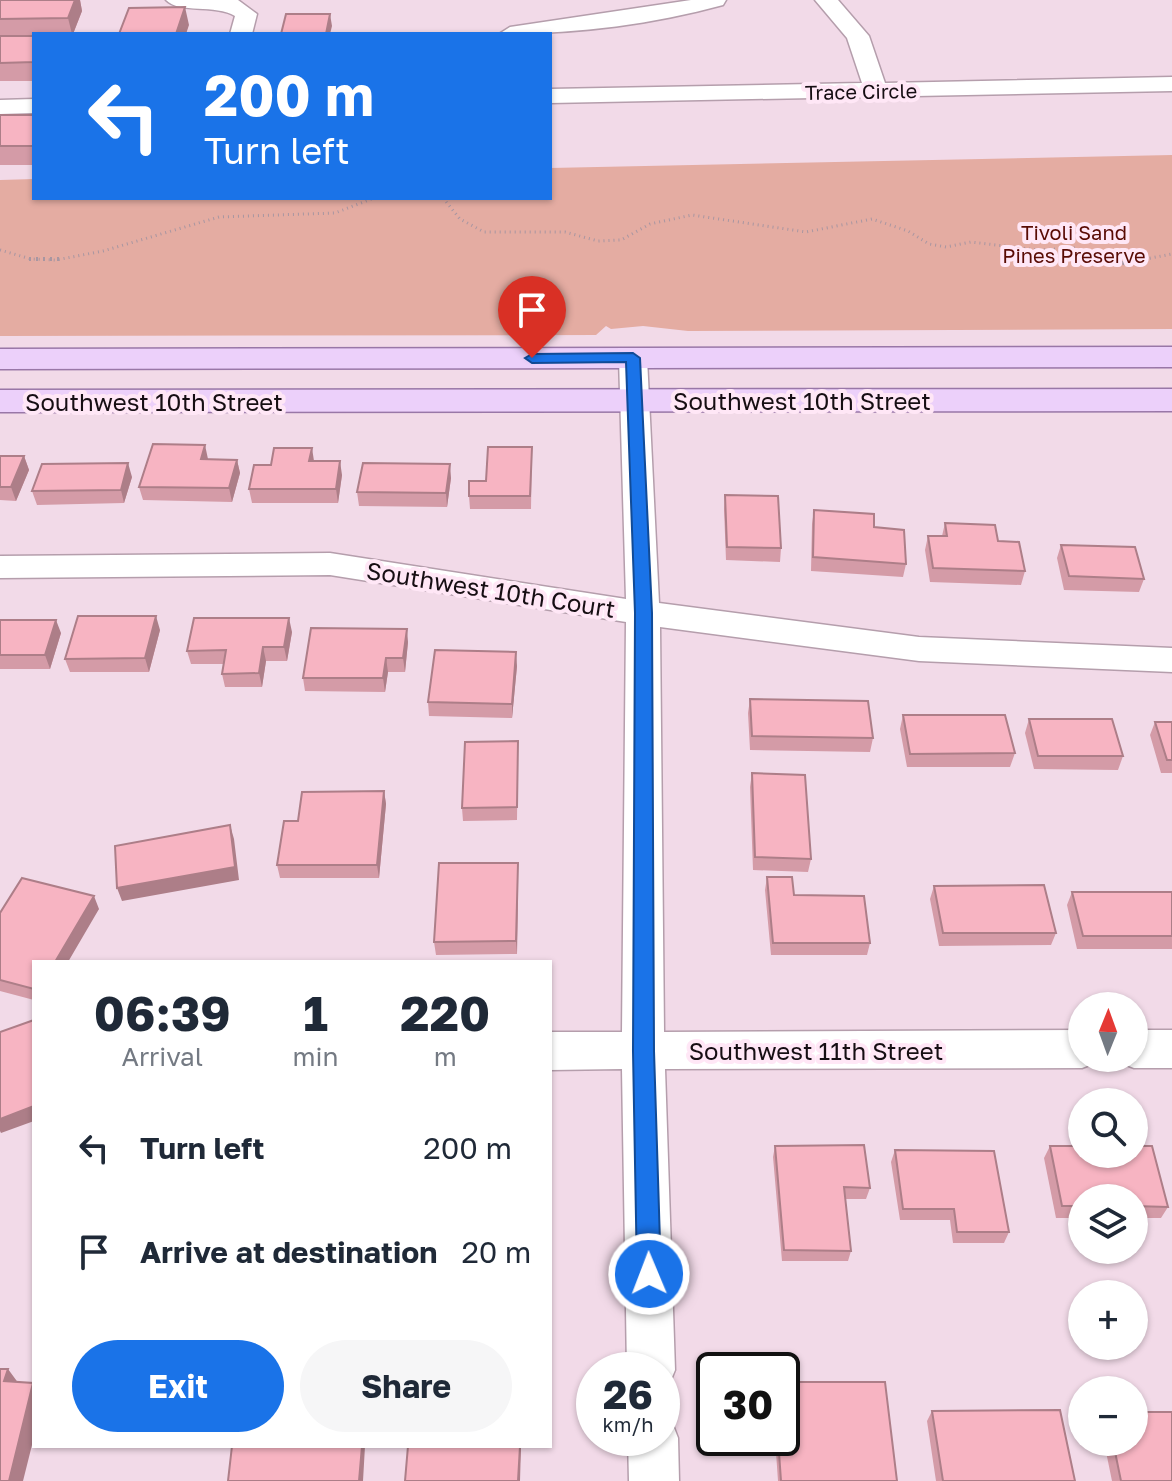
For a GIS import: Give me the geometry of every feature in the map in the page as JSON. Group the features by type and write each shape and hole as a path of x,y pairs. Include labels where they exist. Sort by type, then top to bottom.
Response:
{"main road":[{"name":"Southwest 10th Street","path":"0,359 1172,357"},
{"name":"Southwest 10th Street","path":"0,401 1172,400"}],"street":[{"path":"177,0 230,4 246,14 242,32"},
{"path":"524,32 683,9 715,0"},
{"path":"826,0 858,36 876,90"},
{"name":"Trace Circle","path":"552,96 1172,84"},
{"path":"0,107 32,106"},
{"path":"633,358 643,613 643,1051 651,1352"},
{"name":"Southwest 10th Court","path":"0,567 330,564 643,613 919,649 1172,660"},
{"name":"Southwest 11th Street","path":"552,1051 1068,1049"},
{"path":"1148,1049 1172,1049"},
{"path":"653,1456 654,1481"}],"path":[{"path":"0,250 35,260 64,258 134,242 203,220 247,212 289,215 338,213 369,200"},
{"path":"444,200 472,228 484,232 565,232 598,241 621,240 650,224 692,215 806,232 872,219 908,231 929,244 946,247 971,242 1038,250 1076,248 1091,252 1113,265 1172,254"}],"green space":[{"name":"Tivoli Sand Pines Preserve","path":"1172,155 1172,329 688,331 643,326 611,329 606,326 596,335 0,336 0,180 32,179 32,200 552,200 552,168"}],"building":[{"path":"0,0 75,0 68,18 0,19"},
{"path":"185,7 177,32 120,32 129,8"},
{"path":"286,14 330,14 326,32 282,32"},
{"path":"0,36 32,36 32,62 0,63"},
{"path":"0,115 32,115 32,146 0,146"},
{"path":"153,444 205,445 201,459 237,460 229,488 139,487"},
{"path":"488,447 532,447 530,496 469,496 469,481 486,481"},
{"path":"274,448 312,448 309,461 340,461 336,489 249,489 254,465 271,465"},
{"path":"0,456 24,456 11,487 0,487"},
{"path":"128,463 121,490 32,491 42,464"},
{"path":"363,463 450,464 446,493 357,492"},
{"path":"725,495 778,496 781,548 727,547"},
{"path":"814,510 874,514 874,527 904,530 906,564 813,557"},
{"path":"945,523 995,525 998,541 1019,542 1025,571 933,568 928,536 947,536"},
{"path":"1061,545 1135,547 1144,579 1069,576"},
{"path":"78,616 156,616 145,658 65,659"},
{"path":"194,618 289,618 284,647 263,647 259,673 222,674 226,650 187,651"},
{"path":"0,620 56,620 45,655 0,655"},
{"path":"311,628 407,629 403,658 386,658 383,678 303,678"},
{"path":"435,650 516,652 512,704 428,702"},
{"path":"750,699 868,701 873,738 752,736"},
{"path":"903,715 1005,715 1015,753 910,754"},
{"path":"1029,719 1112,719 1123,756 1038,756"},
{"path":"1155,722 1172,722 1172,760 1167,760"},
{"path":"518,741 517,807 462,808 465,742"},
{"path":"752,773 805,775 811,859 755,857"},
{"path":"384,791 377,865 277,865 284,821 298,821 302,792"},
{"path":"230,825 235,867 117,888 115,846"},
{"path":"439,863 518,863 516,941 434,942"},
{"path":"767,877 792,877 794,895 864,896 870,943 773,943"},
{"path":"22,878 94,896 56,960 32,960 32,988 0,980 0,913"},
{"path":"1044,885 1056,933 943,933 934,886"},
{"path":"1072,892 1172,892 1172,936 1083,936"},
{"path":"32,1021 32,1107 0,1119 0,1032"},
{"path":"864,1145 870,1188 844,1187 851,1251 784,1250 775,1146"},
{"path":"1050,1146 1068,1146 1068,1168 1148,1168 1148,1146 1152,1146 1168,1207 1148,1206 1148,1184 1068,1184 1068,1206 1062,1206"},
{"path":"895,1150 994,1151 1009,1232 957,1232 954,1209 903,1209"},
{"path":"0,1369 8,1369 4,1381 32,1383 32,1387 9,1481 0,1481"},
{"path":"800,1382 885,1382 897,1481 781,1481 779,1456 800,1456"},
{"path":"1060,1410 1075,1481 943,1481 932,1411"},
{"path":"1148,1412 1172,1412 1172,1481 1121,1481 1116,1456 1148,1456"},
{"path":"232,1448 362,1448 359,1481 228,1481"},
{"path":"408,1448 520,1448 518,1481 405,1481"}],"route":[{"path":"532,358 633,358 643,613 643,1051 649,1274"}]}
